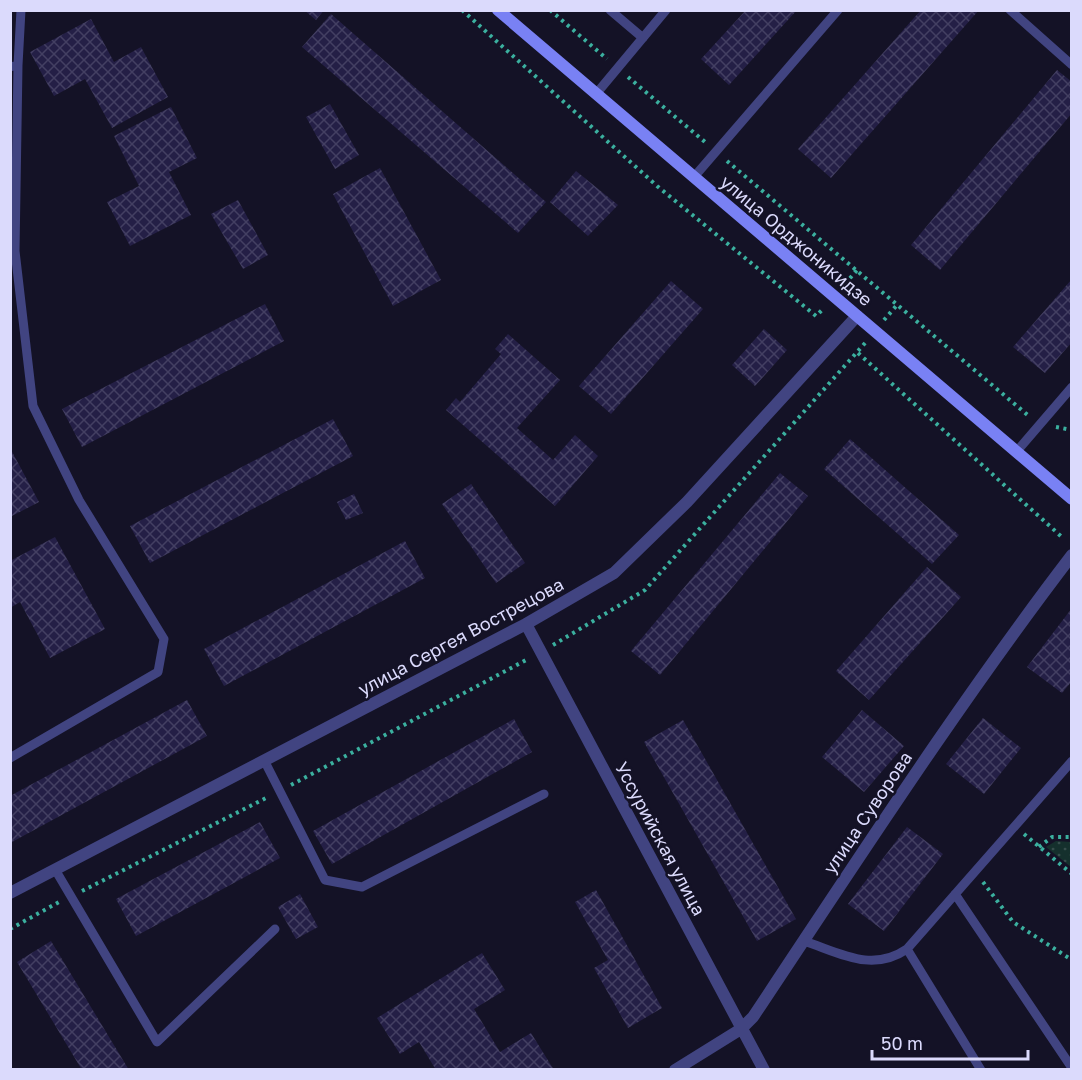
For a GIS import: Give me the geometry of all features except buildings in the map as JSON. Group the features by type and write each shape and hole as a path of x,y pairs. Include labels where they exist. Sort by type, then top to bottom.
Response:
{"main road":[{"name":"улица Орджоникидзе","path":"498,10 1071,499"}],"street":[{"name":"улица Сергея Вострецова","path":"10,893 526,624 614,573 687,502 857,316"},
{"name":"улица Суворова","path":"675,1070 741,1029 753,1017 878,828 990,665 1071,555"},
{"name":"Уссурийская улица","path":"526,624 764,1070"}],"lane":[{"path":"10,758 158,672 164,639 79,500 33,406 13,252 14,66 21,10"},
{"path":"610,10 643,38"},
{"path":"596,94 666,10"},
{"path":"694,177 838,10"},
{"path":"1010,10 1071,65"},
{"path":"1017,451 1071,387"},
{"path":"804,941 863,961 888,959 907,949 1071,761"},
{"path":"265,762 324,880 362,887 544,794"},
{"path":"56,871 157,1042 275,929"},
{"path":"955,894 1071,1068"},
{"path":"907,949 981,1070"}],"path":[{"path":"462,10 657,186 816,316"},
{"path":"550,10 1039,424 1071,430"},
{"path":"858,352 1063,538"},
{"path":"1014,826 1071,874"},
{"path":"1039,847 1052,837 1071,837"},
{"path":"975,871 1007,918 1071,960"}],"green space":[{"path":"1056,841 1071,842 1071,867 1046,847"}]}
